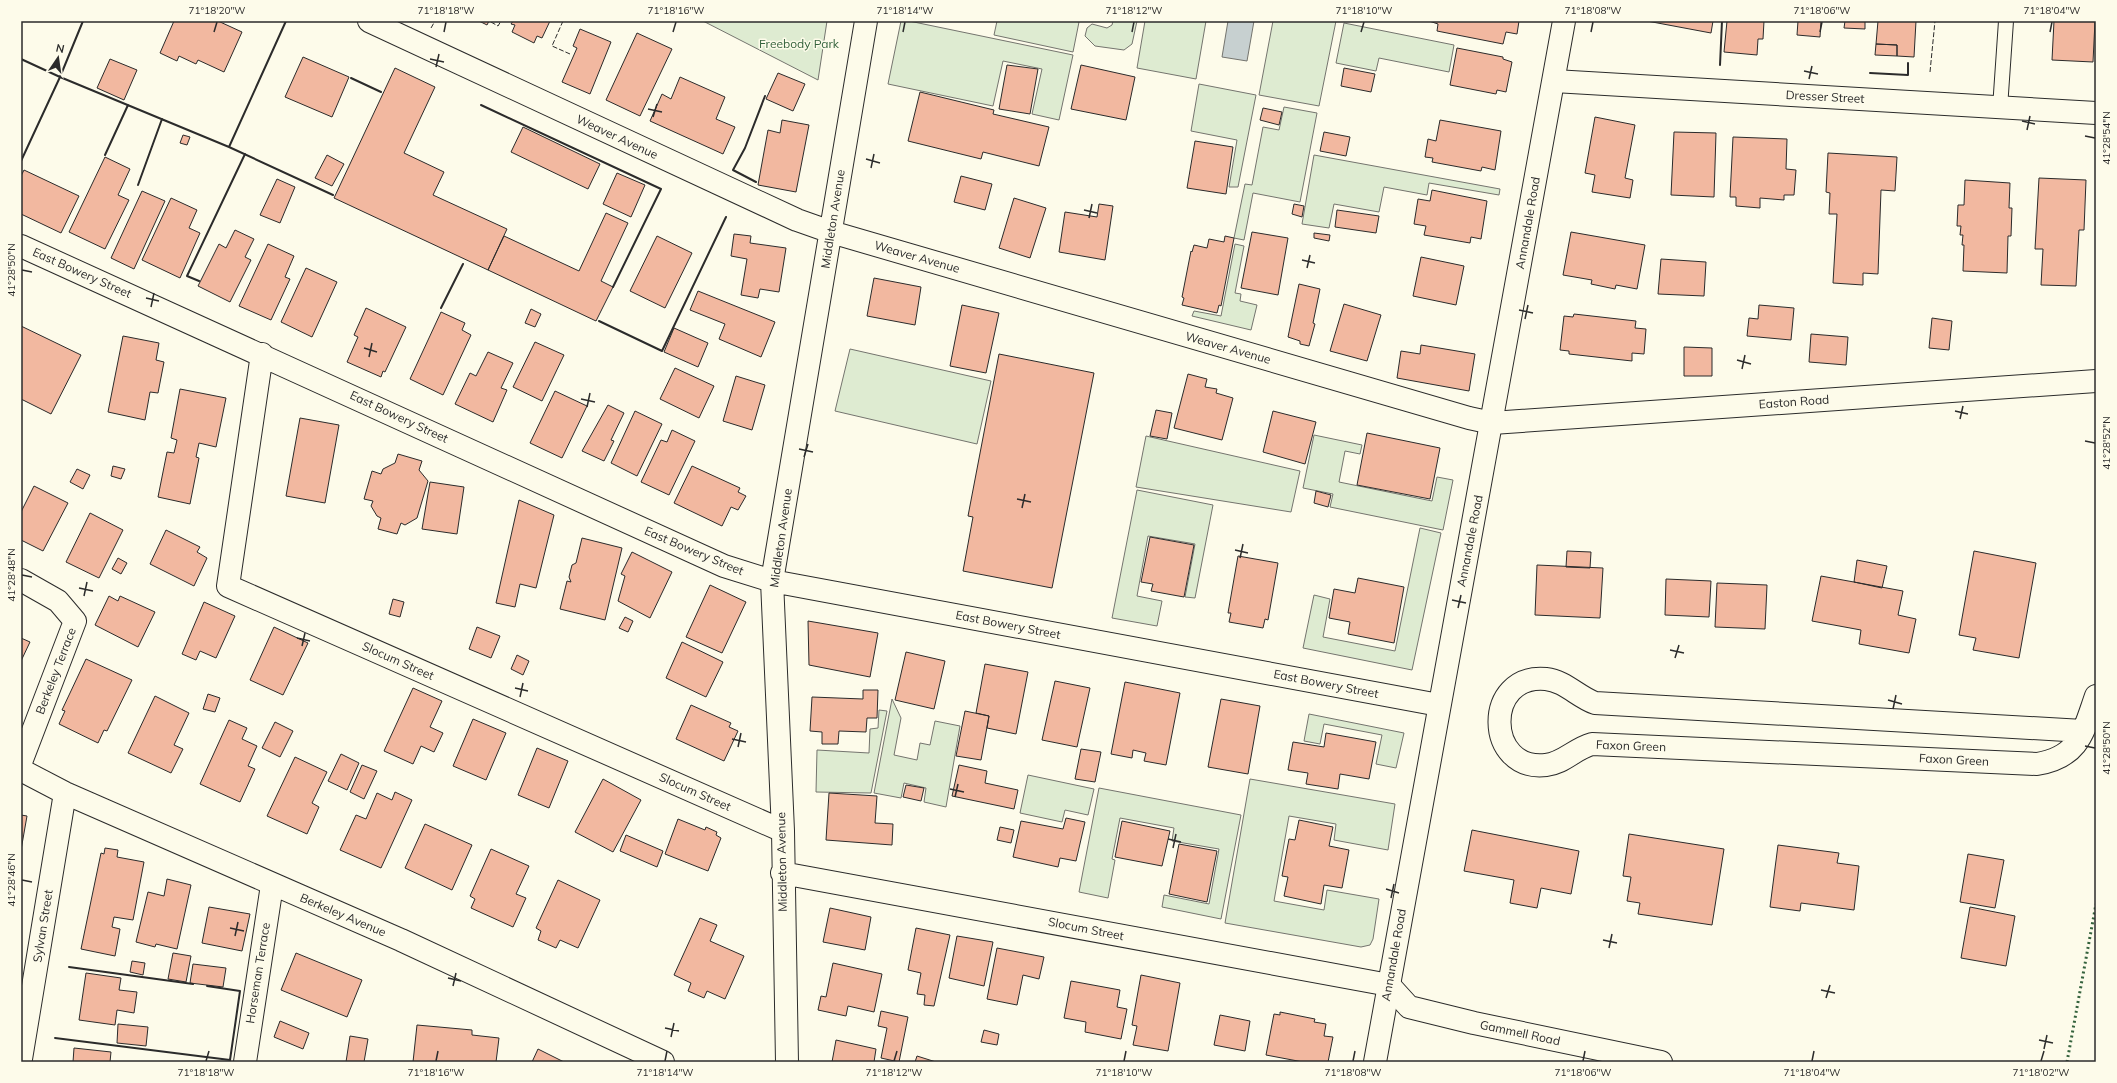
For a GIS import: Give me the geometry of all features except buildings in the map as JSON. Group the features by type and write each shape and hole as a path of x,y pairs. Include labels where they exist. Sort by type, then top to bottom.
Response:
{"street":[{"name":"Weaver Avenue","path":"369,21 797,220 831,232 1469,418 1492,423"},
{"name":"Middleton Avenue","path":"787,1062 782,831 772,582 866,21"},
{"name":"Annandale Road","path":"1375,1062 1564,21"},
{"name":"Dresser Street","path":"1554,81 2096,113"},
{"name":"East Bowery Street","path":"21,246 262,354 724,566 772,582 1439,705"},
{"name":"Slocum Street","path":"262,354 228,586 782,831"},
{"name":"Easton Road","path":"1492,423 2096,381"},
{"name":"Berkeley Terrace","path":"21,580 58,600 75,621 21,762"},
{"name":"Faxon Green","path":"2083,732 1595,703 1582,698 1560,683 1547,679 1534,679 1521,684 1511,691 1499,714 1499,727 1502,740 1509,750 1519,759 1531,764 1545,765 1559,762 1580,747 1592,744 2037,764 2053,761 2066,755 2083,732 2096,696"},
{"name":"Berkeley Avenue","path":"21,770 65,793 272,885 401,940 663,1062"},
{"name":"Sylvan Street","path":"21,1059 65,793"},
{"name":"Slocum Street","path":"782,873 1389,985"},
{"name":"Horseman Terrace","path":"245,1062 272,885"},
{"name":"Gammell Road","path":"1389,985 1409,1007 1474,1023 1661,1062"}],"lane":[{"path":"2000,108 2006,21"}],"green space":[{"name":"Freebody Park","path":"703,21 827,21 818,80"},
{"path":"901,21 909,21 1073,55 1059,120 1032,114 1042,69 1003,61 993,106 888,84"},
{"path":"997,21 1079,22 1073,52 994,35"},
{"path":"1113,21 1137,21 1132,44 1124,50 1095,46 1085,36 1087,28 1092,24 1107,28 1112,25"},
{"path":"1145,21 1206,21 1196,79 1137,68"},
{"path":"1273,21 1336,21 1319,106 1259,95"},
{"path":"1344,23 1454,45 1449,72 1379,58 1376,71 1336,63"},
{"path":"1199,84 1256,95 1238,187 1229,187 1237,140 1191,131"},
{"path":"1284,107 1317,113 1300,202 1253,193 1244,240 1234,238 1245,184 1252,185 1263,127 1279,130"},
{"path":"1314,155 1500,189 1499,195 1429,183 1427,195 1384,187 1379,212 1334,204 1329,228 1302,224"},
{"path":"1235,244 1244,246 1235,293 1241,294 1240,301 1257,305 1251,330 1192,316 1194,311 1221,316"},
{"path":"850,349 991,381 977,444 835,411"},
{"path":"1314,435 1362,445 1360,454 1345,451 1339,482 1432,501 1437,477 1453,480 1443,530 1330,507 1333,494 1303,488"},
{"path":"1146,436 1300,471 1291,512 1136,487"},
{"path":"1137,490 1213,505 1195,598 1185,597 1195,544 1148,536 1137,596 1162,601 1157,626 1112,618"},
{"path":"1420,528 1441,533 1412,670 1303,648 1314,595 1330,599 1323,637 1395,651"},
{"path":"892,699 901,718 894,755 917,760 920,743 930,745 935,721 960,726 946,807 924,802 926,788 904,783 901,798 874,793"},
{"path":"879,710 887,711 871,793 816,792 817,750 869,753 870,729 878,728"},
{"path":"1309,714 1404,733 1396,768 1376,764 1382,735 1324,724 1320,744 1304,741"},
{"path":"1028,775 1094,789 1088,815 1065,810 1062,822 1020,813"},
{"path":"1250,779 1395,804 1388,850 1334,840 1336,824 1289,816 1274,901 1324,910 1327,890 1379,899 1373,939 1370,945 1361,947 1225,923"},
{"path":"1099,788 1241,815 1221,919 1162,907 1164,895 1209,904 1219,849 1172,841 1174,828 1120,818 1112,859 1115,860 1108,898 1079,892"}],"shaded area":[{"path":"1228,21 1254,21 1247,61 1222,57"}],"hedge":[{"path":"2067,1062 2096,904"}],"fence":[{"path":"431,28 435,21"},
{"path":"491,22 498,26 501,21"},
{"path":"563,21 552,46 570,54"},
{"path":"1930,72 1935,21"}],"wall":[{"path":"83,21 60,77 229,147 333,195"},
{"path":"229,147 286,21"},
{"path":"1720,65 1722,21"},
{"path":"21,59 60,77 21,161"},
{"path":"1870,73 1908,75 1908,63"},
{"path":"351,78 381,92"},
{"path":"756,182 733,170 745,148 765,96"},
{"path":"105,155 128,105"},
{"path":"481,105 661,189 613,287"},
{"path":"138,185 162,119"},
{"path":"199,281 187,276 245,154"},
{"path":"599,321 662,351 726,217"},
{"path":"441,308 463,264"},
{"path":"69,967 193,984"},
{"path":"55,1038 230,1060 240,991 207,986"}]}
